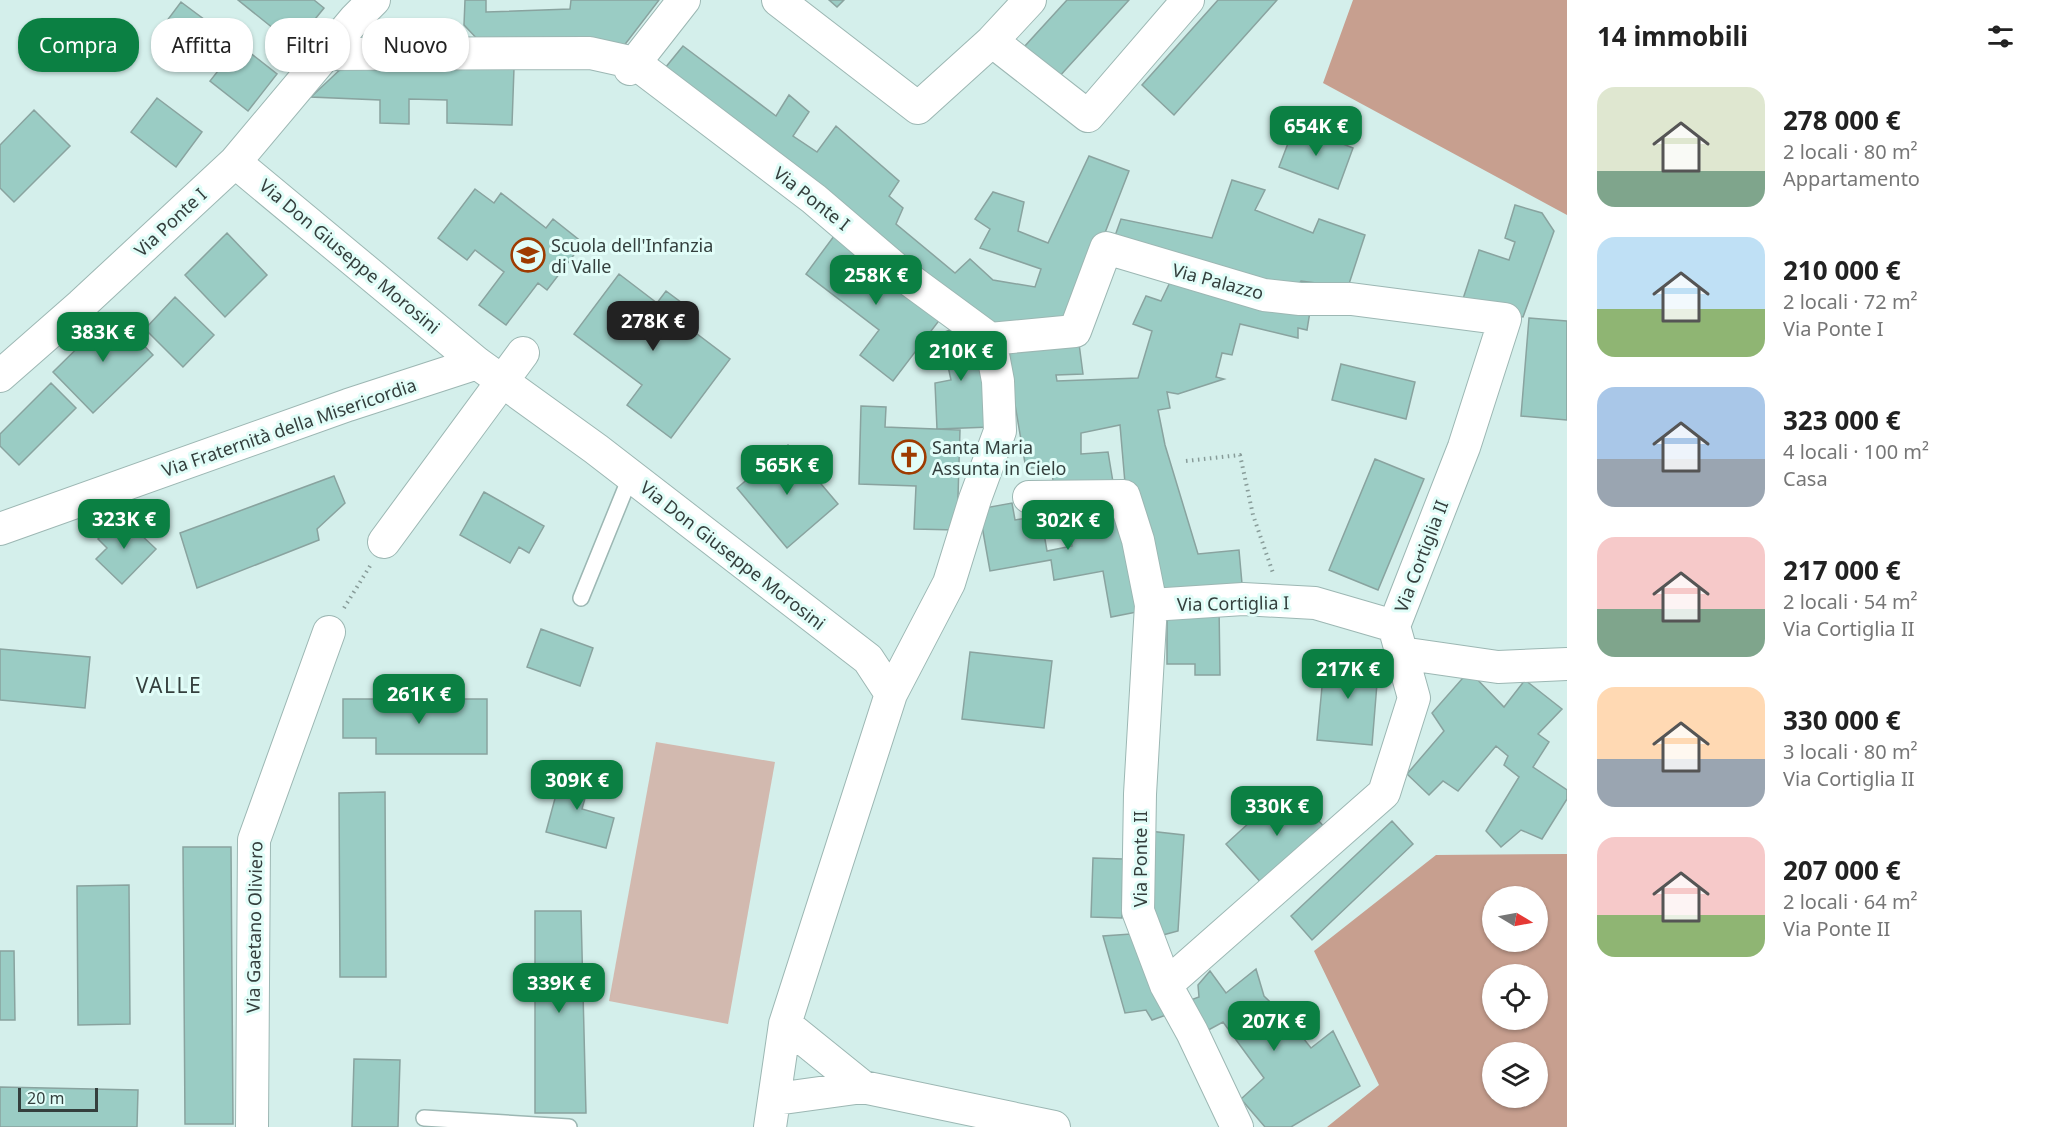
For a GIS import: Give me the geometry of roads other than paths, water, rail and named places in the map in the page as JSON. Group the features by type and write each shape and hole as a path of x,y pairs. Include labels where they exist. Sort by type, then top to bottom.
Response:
{"street":[{"name":"Via Ponte I","path":"350,27 374,0"},
{"path":"633,66 684,0"},
{"path":"778,0 918,108 992,41 1029,0"},
{"path":"992,41 1088,116 1188,0"},
{"name":"Via Ponte I","path":"350,54 590,53 633,66 816,204 903,274 992,353"},
{"name":"Via Ponte I","path":"0,376 81,305 236,162 311,72"},
{"name":"Via Don Giuseppe Morosini","path":"236,162 477,363 631,475 868,659 891,694"},
{"name":"Via Palazzo","path":"992,353 1075,331 1106,248 1264,295 1300,299 1352,299 1505,319"},
{"name":"Via Cortiglia II","path":"1398,640 1505,319"},
{"path":"384,542 523,353"},
{"path":"864,1087 772,1113 785,1024 891,694 949,583 1000,431 998,381 992,353"},
{"name":"Via Fraternità della Misericordia","path":"0,529 348,405 477,363"},
{"name":"Via Ponte II","path":"1029,497 1124,496 1138,540 1151,605 1140,794 1138,911 1166,985 1192,1032 1237,1127"},
{"name":"Via Cortiglia I","path":"1151,605 1243,599 1315,603 1398,640 1498,667 1567,664"},
{"name":"Via Gaetano Oliviero","path":"252,1127 254,840 329,632"},
{"path":"1166,985 1384,793 1414,698 1398,640"},
{"path":"785,1024 864,1087 1054,1127"}],"lane":[{"path":"581,597 631,475"},
{"path":"424,1118 568,1127"}],"place":[{"name":"Scuola dell'Infanzia di Valle","path":"528,255"},
{"name":"Santa Maria Assunta in Cielo","path":"909,457"}],"district":[{"name":"VALLE","path":"169,685"}]}
